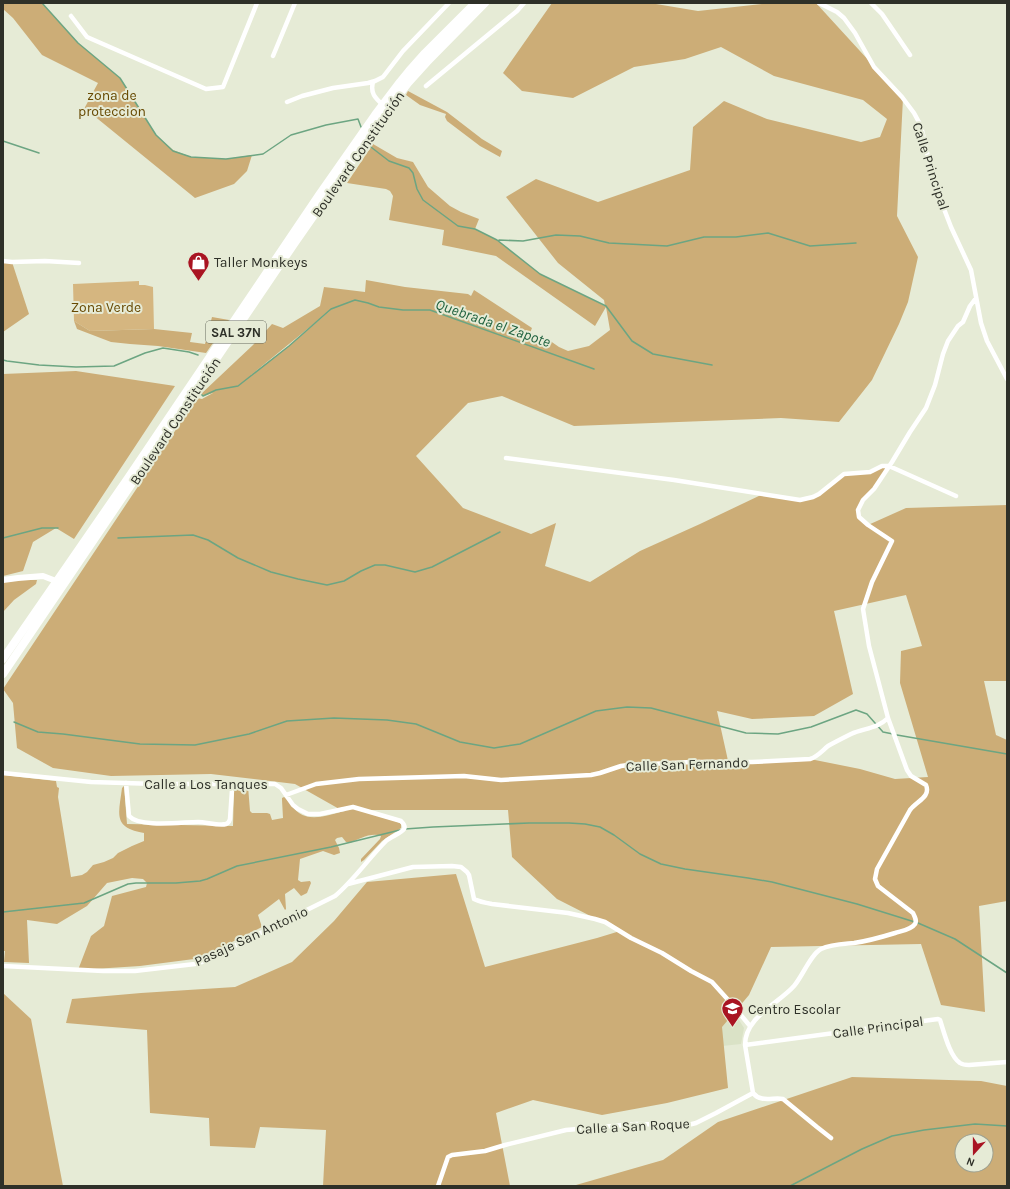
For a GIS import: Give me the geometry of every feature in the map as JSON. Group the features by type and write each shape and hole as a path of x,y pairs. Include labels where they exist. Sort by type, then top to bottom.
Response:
{"highway":[{"name":"Boulevard Constitución","path":"3,659 123,485 315,201 383,105 420,59 475,3"},
{"name":"Boulevard Constitución","path":"3,674 294,244 386,112 426,62 485,3"}],"street":[{"path":"71,16 88,37 206,90 223,87 257,3"},
{"path":"273,56 295,3"},
{"path":"287,102 302,96 333,88 373,82 382,77 403,52 449,3"},
{"path":"426,86 517,11 524,3"},
{"name":"Calle Principal","path":"819,3 837,12 844,18 855,33 874,67 902,97 914,113 921,126 934,183 951,227 971,270 981,324 987,341 1007,378"},
{"path":"871,3 882,14 910,55"},
{"path":"373,82 371,87 372,92 375,98 383,105"},
{"path":"3,261 79,263"},
{"path":"831,1138 784,1099 768,1100 757,1097 753,1093 745,1038 750,1026 769,1007 784,996 795,985 818,951 836,945 867,941 896,933 909,928 915,923 916,918 913,914 878,886 875,879 877,869 910,810 926,795 928,789 926,785 911,776 907,770 888,718 869,646 863,608 872,582 892,541 859,517 858,510 863,500 874,489 926,408 935,385 948,341 958,326 963,322 970,306 976,298"},
{"path":"506,458 674,480 800,500 819,494 844,474 870,472 882,466 889,466 956,496"},
{"path":"3,580 43,576 56,581"},
{"name":"Calle San Fernando","path":"286,795 316,784 359,779 464,776 501,780 591,775 621,766 640,764 810,760 815,758 830,745 852,733 878,726 888,718"},
{"name":"Calle a Los Tanques","path":"3,773 126,784 275,784 281,788 298,809 308,814 320,814 353,807 401,821 404,824 404,830 387,839 348,884"},
{"path":"126,784 129,816 134,820 154,823 200,822 225,824 229,822 230,819 232,790 230,784"},
{"path":"348,884 413,867 452,866 461,868 467,872 469,876 474,899 476,900 492,904 568,913 595,918 662,953 712,982 750,1026"},
{"name":"Pasaje San Antonio","path":"3,966 103,971 135,971 195,964 202,962 326,901 335,896 348,884"},
{"name":"Calle Principal","path":"745,1044 938,1019 940,1020 951,1050 959,1063 965,1065 1007,1062"},
{"name":"Calle a San Roque","path":"438,1186 448,1157 452,1155 485,1151 566,1130 636,1124 692,1125 753,1093"}],"shaded area":[{"name":"Centro Escolar","path":"732,1012 736,1015 744,1028 741,1044 722,1046 719,1013"}],"green space":[{"name":"zona de proteccion","path":"3,3 42,3 78,43 120,78 156,135 173,150 191,157 226,159 252,155 247,171 234,184 195,198 84,109 98,83 42,55 13,18 3,9"},
{"path":"552,3 650,3 698,11 771,3 816,3 903,98 897,216 918,257 908,302 899,324 872,380 839,422 781,418 574,426 502,396 468,403 416,456 463,508 531,534 556,523 545,566 590,582 640,551 763,494 800,500 813,497 844,474 851,474 889,466 858,510 859,517 868,525 906,508 1007,505 1007,681 984,681 996,735 1007,740 1007,901 979,906 985,1012 941,1005 921,944 771,947 749,995 722,1027 728,1088 667,1103 602,1115 533,1100 496,1113 510,1186 323,1186 326,1130 260,1127 255,1148 210,1146 209,1118 150,1113 147,1030 66,1023 72,999 235,987 292,962 334,921 367,882 456,874 485,967 620,931 557,899 512,857 508,810 360,810 398,822 401,824 401,828 382,841 361,862 361,859 380,839 381,836 369,835 350,843 346,842 342,837 337,838 335,840 340,853 334,855 323,851 300,859 298,880 301,882 310,881 311,883 307,893 301,896 294,888 285,894 285,910 279,899 258,915 262,927 200,958 140,966 78,970 91,936 104,926 112,896 146,887 147,883 143,879 132,878 107,883 87,906 57,924 27,920 29,963 4,962 3,775 56,781 57,787 59,788 58,797 71,877 82,875 93,865 113,858 118,853 144,841 144,833 134,831 127,827 122,823 120,818 119,812 122,788 124,786 127,824 233,826 235,786 248,786 250,811 252,813 270,814 272,820 283,818 282,798 284,797 299,813 304,816 316,817 345,811 295,784 211,774 111,776 53,768 17,748 13,703 3,689 197,398 202,399 213,393 203,396 201,394 253,345 272,324 283,328 320,306 324,287 365,292 366,280 405,287 468,294 471,296 474,290 532,328 530,333 546,338 568,351 589,346 610,330 606,307 595,326 496,256 442,245 444,230 389,220 393,196 390,191 386,189 347,183 373,144 397,158 413,162 428,187 450,206 479,219 475,229 497,240 540,274 605,306 604,300 558,263 506,197 536,179 598,202 690,170 693,127 724,101 767,119 861,142 880,137 887,119 863,100 774,76 721,47 685,59 634,67 573,98 522,91 503,73","holes":["332,309 289,346 251,375","906,595 922,646 901,651 900,683 928,777 895,779 860,769 805,758 729,765 717,711 752,719 814,716 853,694 834,611"]},
{"path":"408,91 447,112 482,139 502,151 500,157 480,146 447,121 445,117 446,114 420,105 406,95"},
{"path":"3,262 12,262 29,314 3,332"},
{"name":"Zona Verde","path":"139,281 139,285 153,287 154,329 90,331 74,321 73,284"},
{"path":"212,317 229,320 206,353 158,346 111,342 77,329 74,321 90,331 154,329 192,333 190,342 205,344"},
{"path":"76,371 175,386 74,539 56,528 33,542 23,571 3,576 3,374"},
{"path":"10,580 37,580 36,584 14,600 3,612 3,583"},
{"path":"3,993 31,1019 63,1186 3,1186"},
{"path":"852,1077 981,1081 1007,1086 1007,1186 576,1186 663,1160 718,1122"}],"waterway":[{"path":"42,3 78,43 120,78 156,135 173,151 191,157 226,159 263,154 291,135 326,125 358,119 361,127"},
{"path":"3,141 39,153"},
{"path":"367,144 389,161 409,168 413,173 417,189 423,200 458,226 475,229 497,240 540,274 606,306 632,341 653,354 712,365"},
{"path":"499,240 523,241 556,235 580,236 609,243 667,246 704,237 736,237 768,233 810,246 856,243"},
{"name":"Quebrada el Zapote","path":"201,394 203,396 216,390 238,386 289,346 331,309 355,300 379,307 403,310 430,310 594,369"},
{"name":"Quebrada el Zapote","path":"3,360 39,365 76,367 114,366 145,353 163,348 198,355"},
{"path":"3,538 42,528 58,528"},
{"path":"118,538 193,535 208,540 238,558 271,572 327,585 344,581 375,565 385,565 415,572 432,567 500,532"},
{"path":"14,722 38,732 140,744 195,745 249,734 287,721 334,718 387,720 416,724 460,742 494,748 520,744 596,711 627,707 651,708 746,733 778,734 811,727 856,710 867,714 883,732 893,734"},
{"path":"897,735 1007,754"},
{"path":"405,829 529,823 569,823 600,827 614,835 640,854 661,864 772,882 857,904 918,923 955,939 1007,973"},
{"path":"3,912 84,903 128,884 200,881 237,866 331,847 400,830"},
{"path":"790,1186 862,1149 892,1136 924,1130 975,1124 1007,1126"}],"place":[{"name":"Taller Monkeys","path":"198,282"},
{"name":"Centro Escolar","path":"732,1028"}]}
